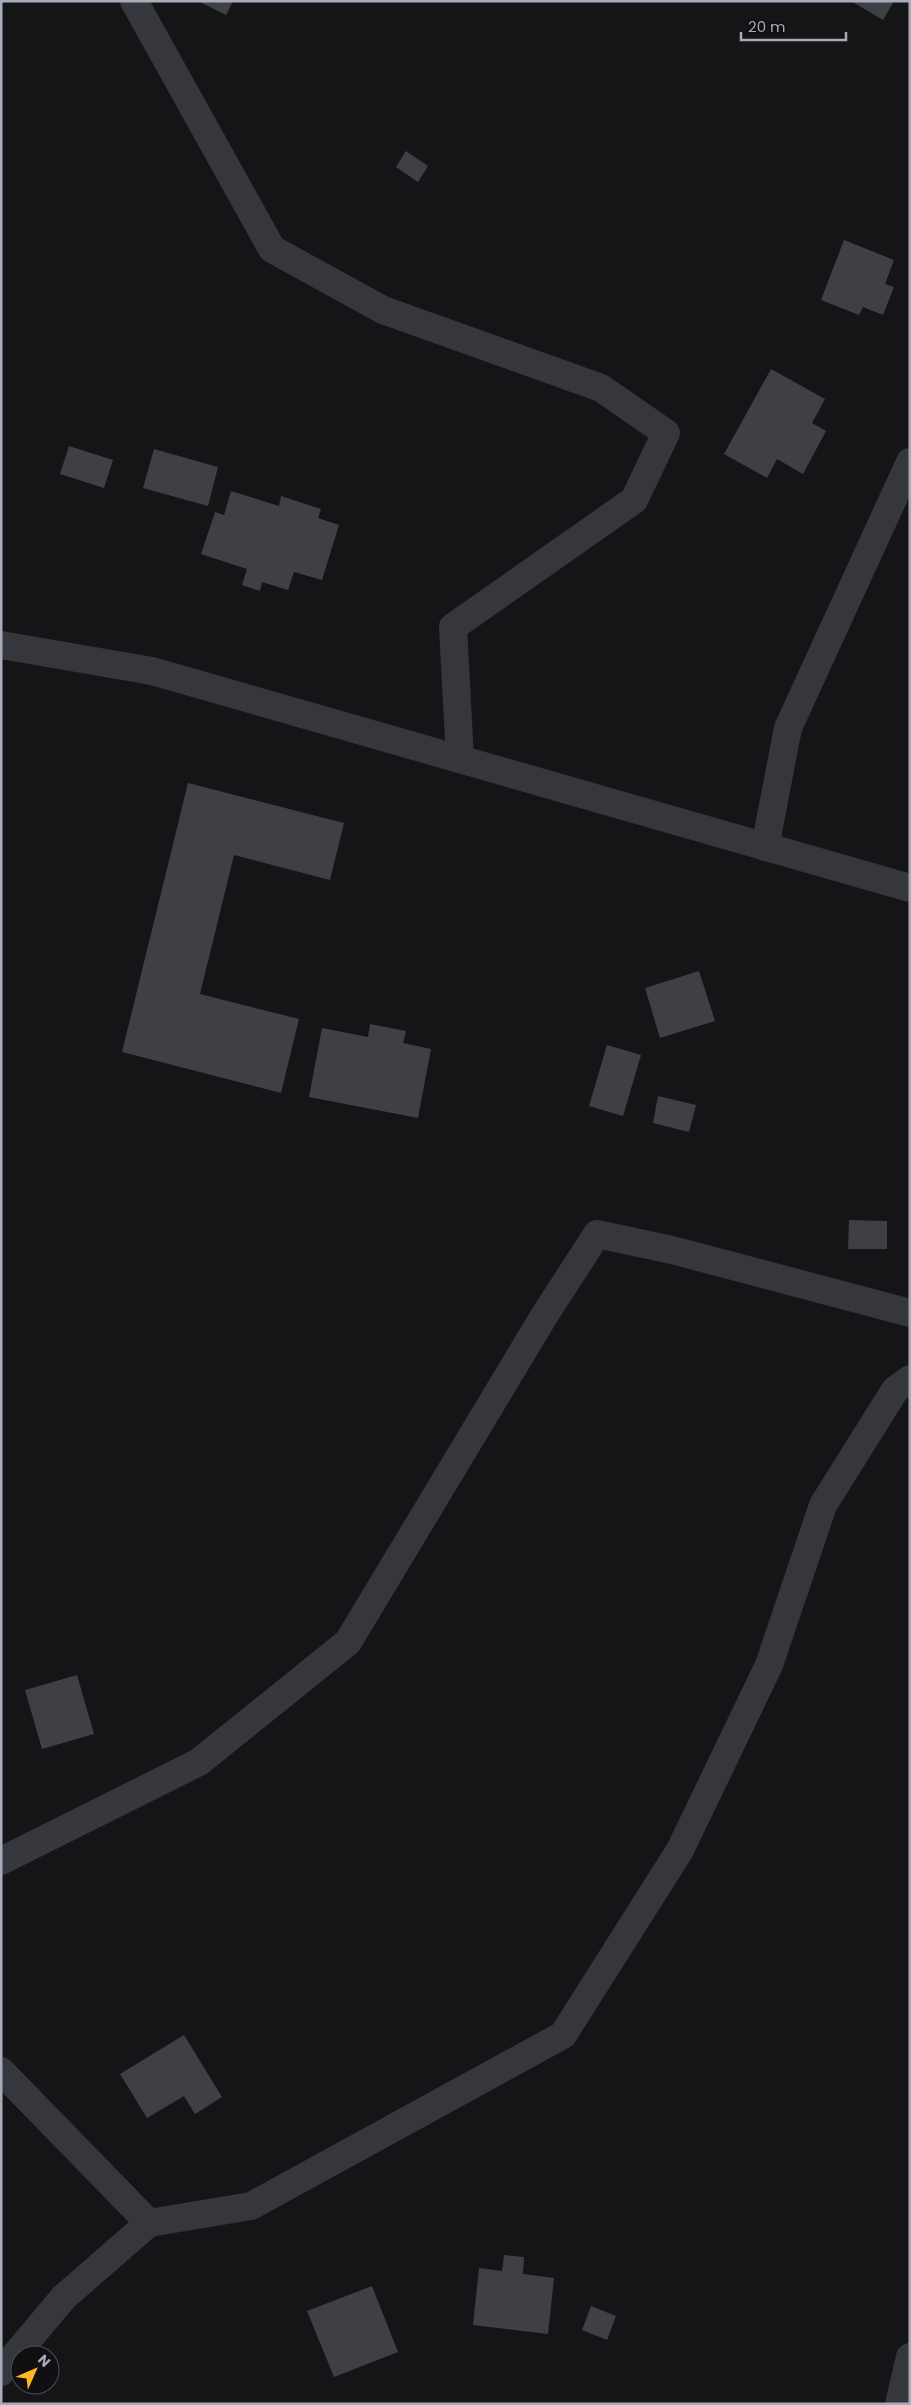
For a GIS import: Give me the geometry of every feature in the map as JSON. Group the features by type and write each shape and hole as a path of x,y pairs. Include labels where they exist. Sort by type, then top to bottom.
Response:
{"street":[{"path":"134,1 272,249 383,310 601,388 666,433 634,500 453,627 460,759"},
{"path":"765,847 788,728 910,462"},
{"path":"1,644 152,671 910,888"},
{"path":"1,1861 199,1762 348,1642 544,1316 597,1234 672,1250 910,1313"},
{"path":"1,2372 64,2297 149,2223 251,2206 563,2035 680,1850 769,1665 823,1504 895,1390 910,1379"},
{"path":"1,2071 149,2223"},
{"path":"899,2404 910,2357"}],"building":[{"path":"198,1 233,1 226,15"},
{"path":"851,1 894,1 883,20"},
{"path":"406,151 428,166 418,182 396,167"},
{"path":"844,240 894,260 885,284 894,287 883,315 863,307 859,315 821,300"},
{"path":"771,369 825,399 812,423 826,431 803,474 777,459 767,478 724,454"},
{"path":"69,446 113,460 104,488 60,474"},
{"path":"154,449 218,467 208,506 143,488"},
{"path":"231,491 279,506 281,496 321,509 318,518 339,525 322,580 294,572 288,590 262,582 260,591 242,585 247,569 201,554 215,512 224,515"},
{"path":"188,783 344,823 330,880 234,855 200,994 299,1019 281,1093 122,1052"},
{"path":"699,971 715,1021 660,1038 645,988"},
{"path":"370,1024 406,1031 403,1043 431,1049 418,1118 309,1097 322,1028 368,1037"},
{"path":"607,1045 641,1055 623,1116 589,1106"},
{"path":"658,1096 696,1105 689,1132 653,1123"},
{"path":"849,1220 887,1221 887,1249 848,1249"},
{"path":"77,1675 94,1734 42,1749 25,1690"},
{"path":"184,2035 222,2097 195,2114 184,2096 147,2118 120,2074"},
{"path":"504,2255 524,2257 523,2274 554,2278 548,2334 473,2325 479,2268 502,2271"},
{"path":"372,2286 398,2352 334,2377 307,2311"},
{"path":"591,2306 616,2316 607,2340 582,2330"}]}
